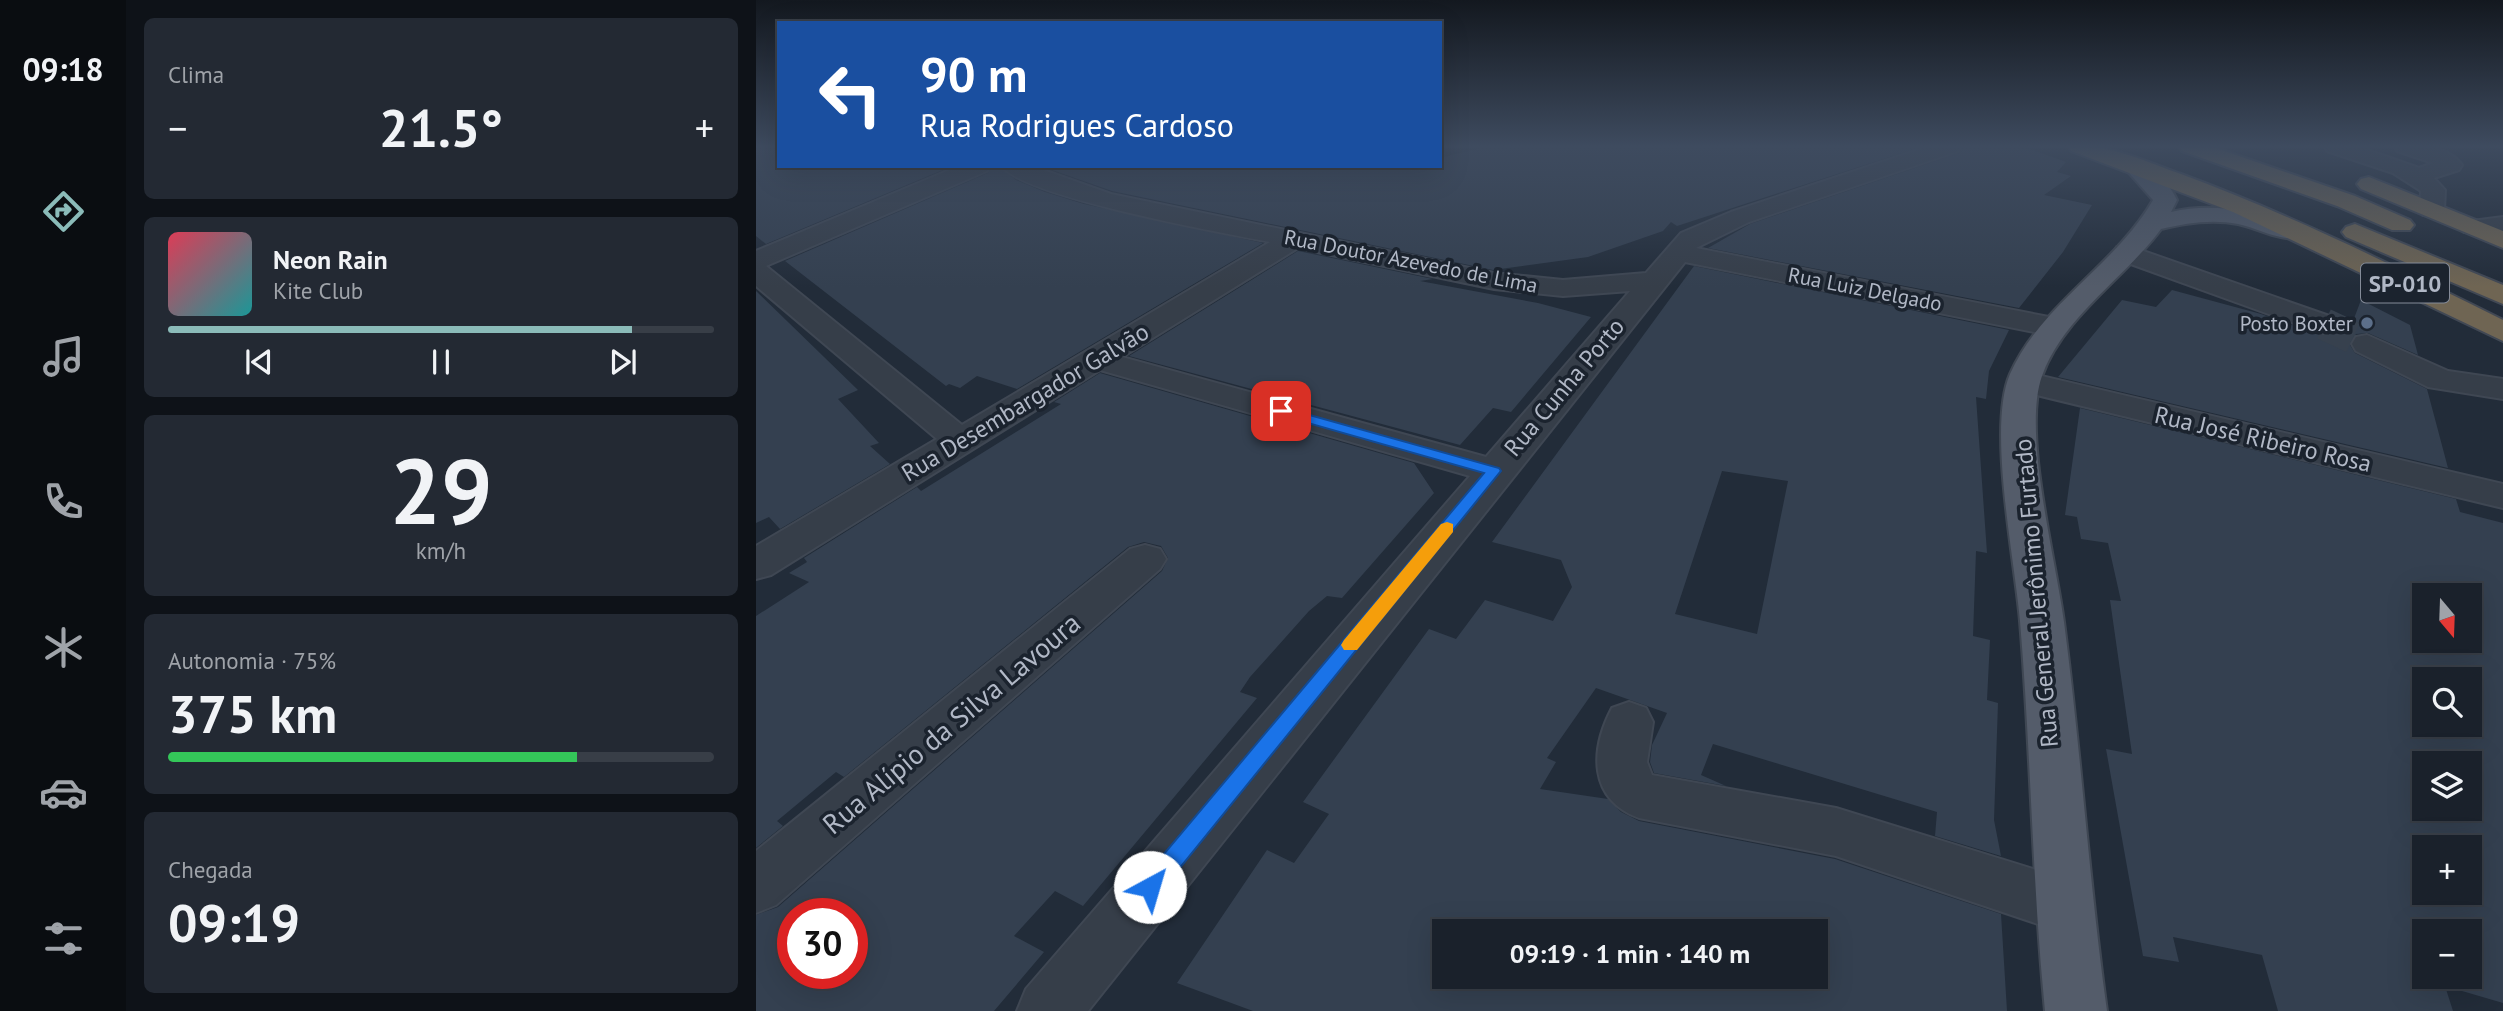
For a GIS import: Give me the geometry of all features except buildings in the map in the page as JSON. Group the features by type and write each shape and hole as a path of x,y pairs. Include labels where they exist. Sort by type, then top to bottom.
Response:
{"highway":[{"name":"SP-010","path":"2216,193 2503,331"},
{"name":"SP-010","path":"2250,193 2315,215 2503,295"},
{"name":"SP-010","path":"2324,193 2428,236"},
{"path":"2396,193 2503,240"}],"main road":[{"path":"2155,223 2165,201 2162,193"},
{"path":"2155,223 2197,213 2225,213 2305,236"},
{"name":"Rua General Jerônimo Furtado","path":"2076,1011 2062,905 2042,621 2020,438 2024,382 2035,353 2054,327 2155,223"}],"street":[{"path":"756,261 915,193"},
{"name":"Rua Doutor Azevedo de Lima","path":"1084,193 1473,277 1541,287 1651,281"},
{"path":"1651,281 1690,237 1811,193"},
{"path":"2432,210 2433,193"},
{"path":"2473,227 2503,225"},
{"name":"Rua Desembargador Galvão","path":"756,565 1294,239"},
{"name":"Rua Luiz Delgado","path":"1676,252 2054,327"},
{"path":"2126,253 2324,324"},
{"path":"756,272 960,440"},
{"name":"Rua Cunha Porto","path":"1048,1011 1651,281"},
{"path":"2367,344 2440,380 2503,389"},
{"path":"1095,359 1494,471"},
{"name":"Rua José Ribeiro Rosa","path":"2024,382 2503,496"},
{"name":"Rua Alípio da Silva Lavoura","path":"756,886 1145,559"},
{"path":"1629,722 1621,768 1629,789 1639,795 1836,832 2062,905"}],"tunnel":[{"path":"2324,324 2367,344"}],"slow traffic":[{"path":"1350,645 1447,528"}],"place":[{"name":"Posto Boxter","path":"2367,323"}],"route":[{"path":"1150,887 1494,471 1281,411"}]}
